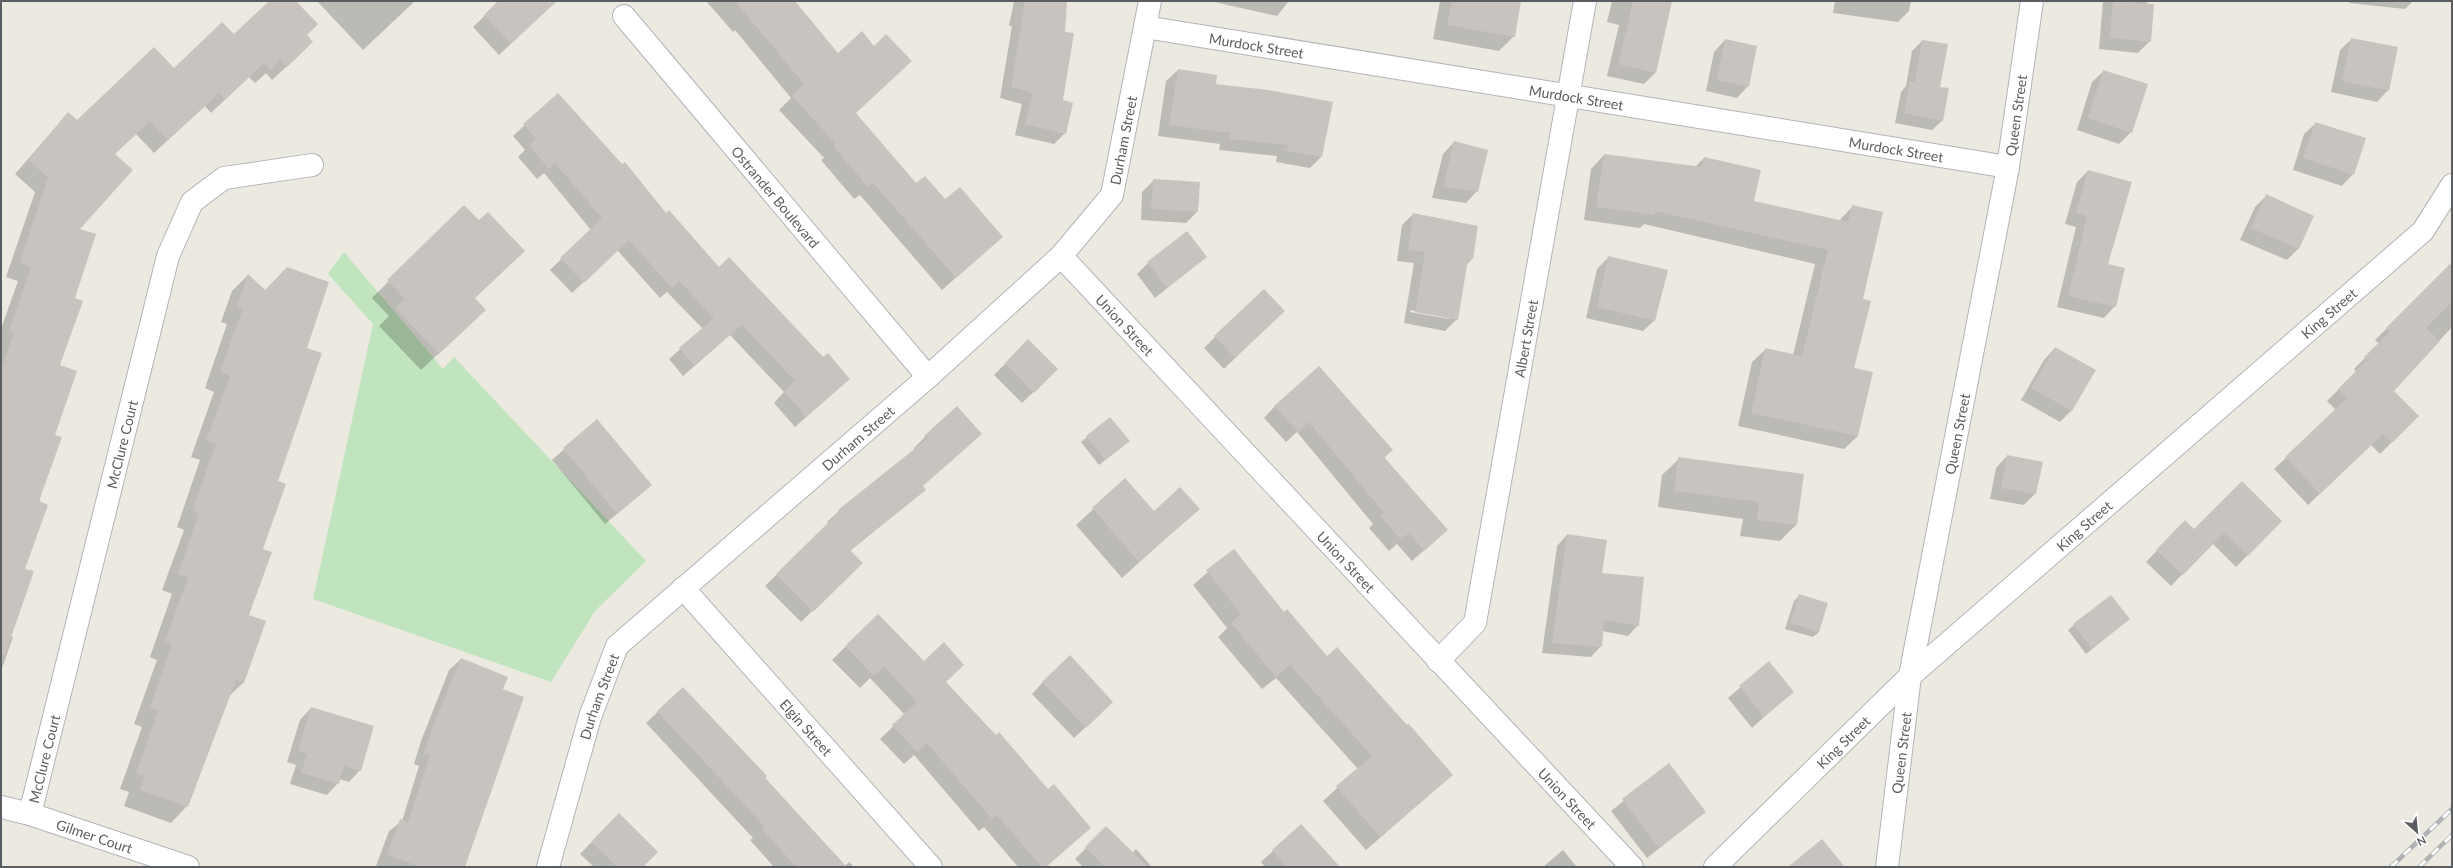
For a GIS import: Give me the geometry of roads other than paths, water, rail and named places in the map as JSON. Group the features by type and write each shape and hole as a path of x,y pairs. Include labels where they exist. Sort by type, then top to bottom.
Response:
{"street":[{"name":"Durham Street","path":"548,867 590,717 617,646 928,377 1061,256 1112,195 1150,1"},
{"name":"Albert Street","path":"1438,661 1475,623 1585,1"},
{"name":"Queen Street","path":"1888,867 1910,676 2008,167 2032,1"},
{"name":"Ostrander Boulevard","path":"624,16 928,377"},
{"name":"Murdock Street","path":"1145,27 2008,167"},
{"name":"McClure Court","path":"30,814 168,256 192,202 224,178 312,165"},
{"name":"King Street","path":"1715,867 1910,676 2423,230 2452,185"},
{"name":"Union Street","path":"1061,256 1632,867"},
{"name":"Elgin Street","path":"683,588 931,867"},
{"name":"Gilmer Court","path":"1,807 30,814 188,867"}],"railway":[{"path":"2391,867 2452,809"},
{"path":"2419,867 2452,835"}]}
